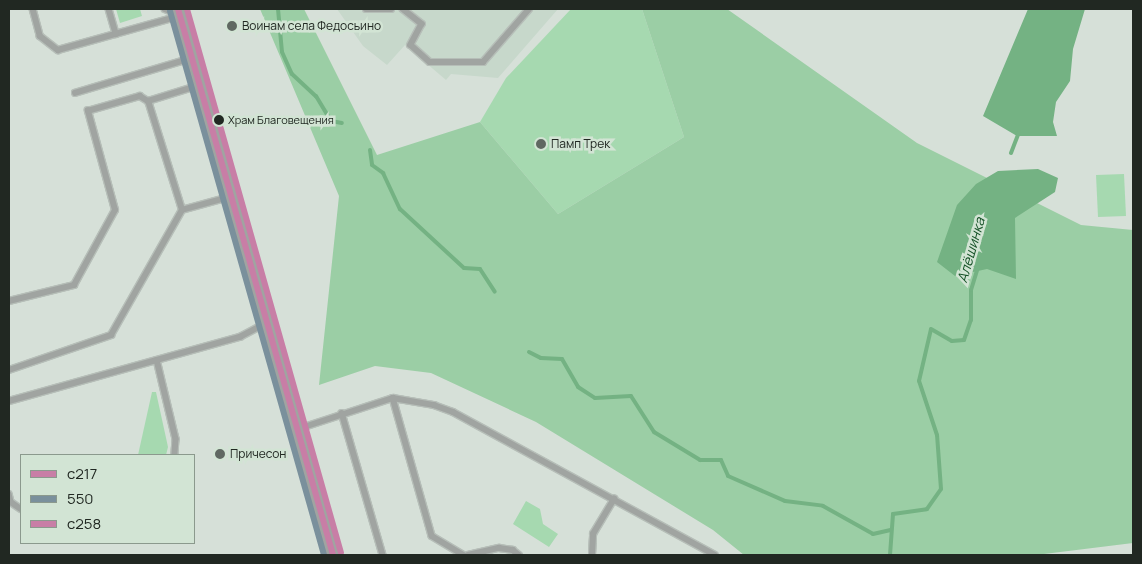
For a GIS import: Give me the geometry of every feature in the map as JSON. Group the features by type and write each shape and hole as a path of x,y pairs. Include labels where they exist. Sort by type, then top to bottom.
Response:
{"street":[{"path":"179,12 229,197 333,555"}],"lane":[{"path":"33,9 40,36 58,50 116,34 179,12"},
{"path":"109,9 116,34"},
{"path":"165,9 179,12"},
{"path":"366,9 391,9"},
{"path":"403,9 422,24 411,45 430,62 484,62 529,9"},
{"path":"74,93 192,58"},
{"path":"148,101 200,85"},
{"path":"9,301 74,285 114,210 88,111 140,96 148,101 182,210"},
{"path":"9,370 111,335 182,210 229,197"},
{"path":"9,401 240,337 266,323"},
{"path":"157,360 176,439 175,454"},
{"path":"296,429 393,398 434,405 453,412 715,555"},
{"path":"393,398 432,536 466,555 499,548 513,550 519,555"},
{"path":"342,413 382,555"},
{"path":"9,494 11,502 20,509"},
{"path":"592,555 593,534 614,499"}],"shaded area":[{"path":"116,9 140,9 142,16 120,23"},
{"path":"260,9 304,9 377,155 480,122 558,214 684,137 642,9 727,9 917,143 1081,225 1133,230 1133,543 1036,555 744,555 713,530 536,422 431,373 375,366 319,385 339,196"},
{"path":"337,9 558,9 498,78 451,74 446,80 405,45 387,65 363,46"},
{"path":"571,9 642,9 684,137 558,214 480,122 506,78"},
{"path":"1124,174 1126,216 1098,217 1096,175"},
{"path":"152,392 156,392 168,447 166,454 138,454"},
{"path":"526,501 540,509 543,524 558,534 549,547 513,524"}],"water":[{"path":"1028,9 1085,9 1073,49 1070,81 1056,102 1053,122 1057,136 1017,136 983,116"},
{"path":"1038,169 1058,178 1055,192 1015,218 1016,279 987,269 955,276 937,262 957,205 976,184 998,171"}],"waterway":[{"path":"278,9 282,52 292,74 316,96 331,121 342,123"},
{"name":"Алёшинка","path":"1011,153 1019,132"},
{"path":"370,150 372,165 383,173 400,209 464,268 480,269 495,292"},
{"name":"Алёшинка","path":"890,555 893,514 927,509 941,489 937,435 919,381 931,329 952,341 964,340 971,320 971,290 978,267"},
{"path":"529,352 541,358 562,359 578,387 595,398 631,396 654,432 700,460 721,460 728,476 785,501 823,506 873,534 891,530"}],"transit line":[{"name":"с217","path":"178,9 333,555"},
{"name":"с258","path":"187,9 341,553"},
{"name":"550","path":"170,11 324,555"}],"place":[{"name":"Воинам села Федосьино","path":"232,26"},
{"name":"Храм Благовещения","path":"219,120"},
{"name":"Памп Трек","path":"541,144"},
{"name":"Причесон","path":"220,454"}]}
